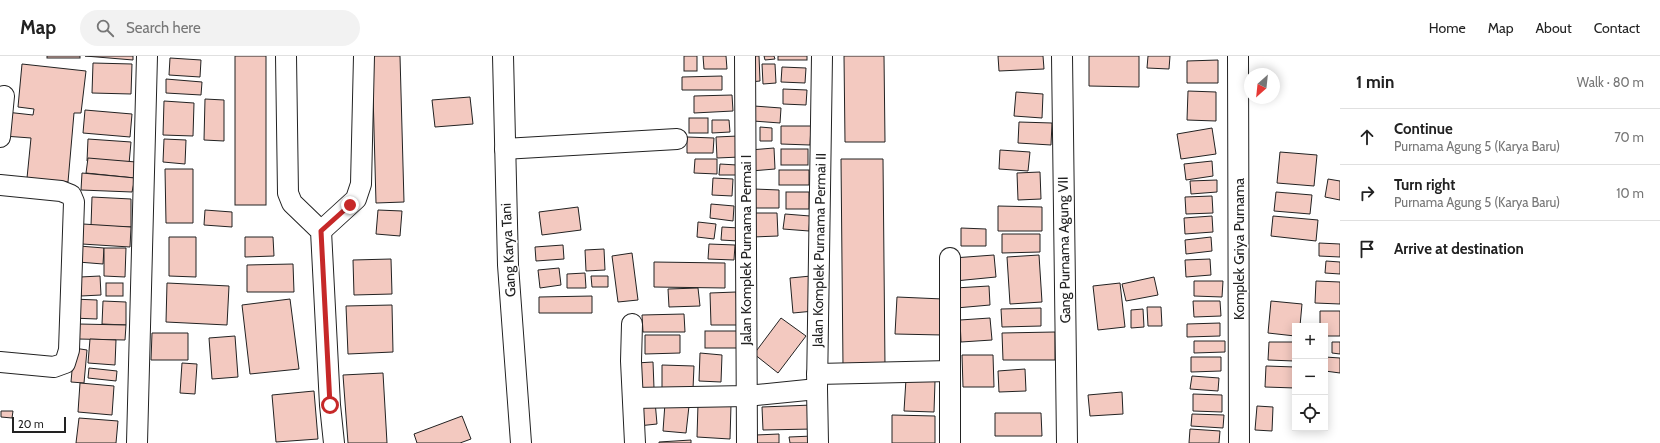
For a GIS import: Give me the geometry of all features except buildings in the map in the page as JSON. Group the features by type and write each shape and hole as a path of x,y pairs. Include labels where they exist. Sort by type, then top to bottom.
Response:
{"street":[{"path":"137,443 147,56"},
{"path":"286,56 288,193 292,203 321,231 330,405 334,443"},
{"path":"321,231 356,199 361,184 364,56"},
{"name":"Gang Karya Tani","path":"503,56 504,149 508,265 521,443"},
{"name":"Jalan Komplek Purnama Permai I","path":"745,56 747,443"},
{"name":"Jalan Komplek Purnama Permai II","path":"818,443 817,381 822,56"},
{"name":"Gang Purnama Agung VII","path":"1062,56 1067,443"},
{"name":"Komplek Griya Purnama","path":"1238,56 1239,443"},
{"path":"0,137 4,96"},
{"path":"504,149 677,139"},
{"path":"0,185 61,191 71,195 74,202 69,350 64,363 54,367 0,362"},
{"path":"950,258 950,443"},
{"path":"632,324 631,361 634,443"},
{"path":"633,398 747,396 817,381 950,371"}],"route":[{"path":"330,405 321,231 350,205"}]}
